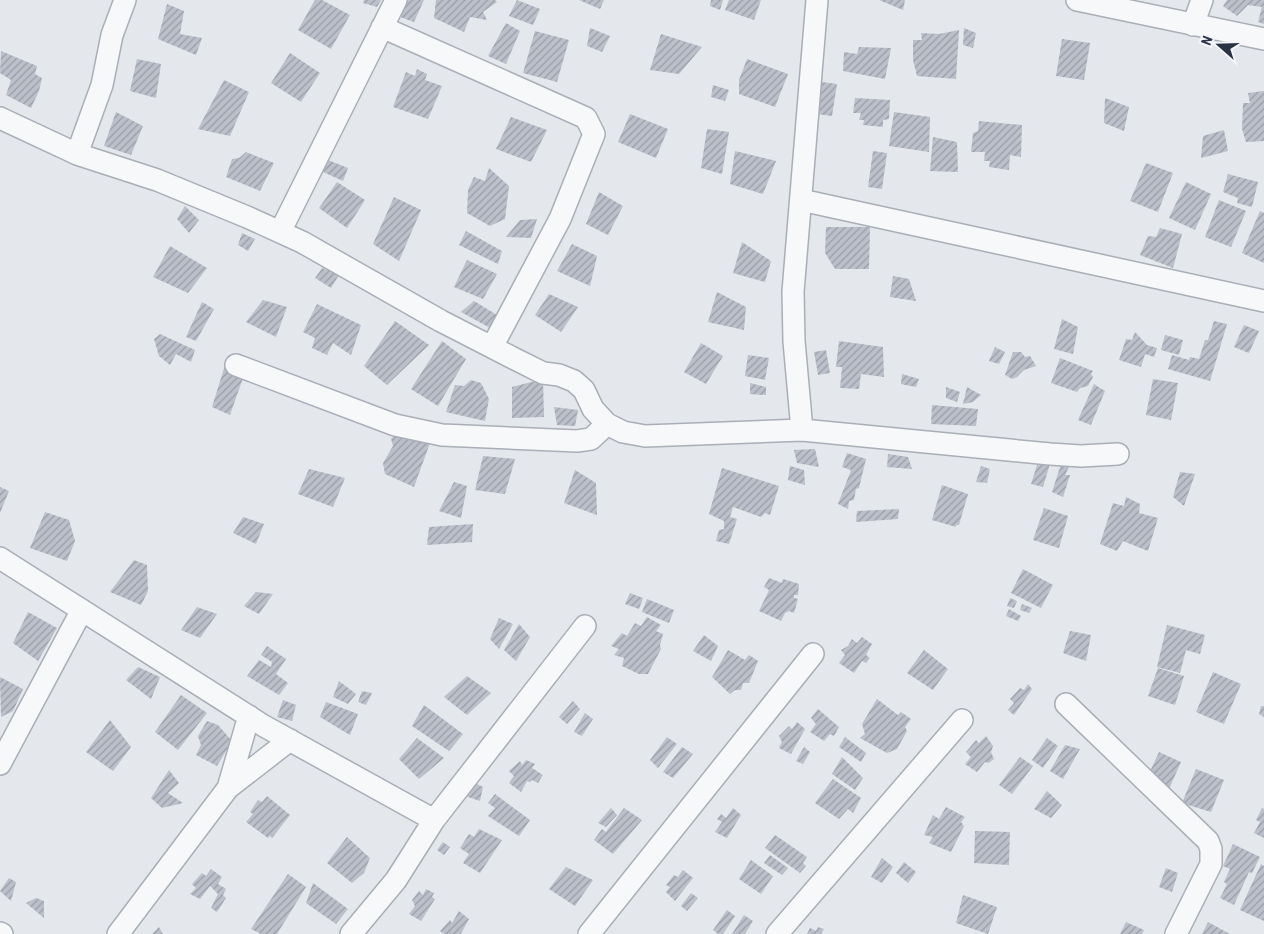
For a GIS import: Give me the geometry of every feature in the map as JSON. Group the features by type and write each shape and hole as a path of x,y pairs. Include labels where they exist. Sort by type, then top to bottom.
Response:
{"street":[{"path":"77,154 102,85 112,35 125,0"},
{"path":"280,232 396,0"},
{"path":"802,430 794,341 793,292 817,0"},
{"path":"1077,0 1264,39"},
{"path":"1192,25 1202,0"},
{"path":"382,27 586,118 594,134 560,219 492,347"},
{"path":"0,118 77,154 156,180 280,232 543,373 560,375 574,381 584,390 593,409 607,424 623,432 645,436 802,430 1050,454 1081,456 1118,454"},
{"path":"801,200 1264,301"},
{"path":"236,365 395,425 442,435 577,441 591,439 607,424"},
{"path":"0,558 249,716 434,820"},
{"path":"1,760 82,610"},
{"path":"351,934 396,880 434,820 585,626"},
{"path":"589,934 813,654"},
{"path":"1066,704 1208,841 1211,849 1211,864 1176,934"},
{"path":"228,788 249,716"},
{"path":"777,934 962,720"},
{"path":"118,934 228,788 290,740"}],"building":[{"path":"315,0 322,0 350,15 331,49 298,30"},
{"path":"364,0 381,0 377,7 363,3"},
{"path":"408,0 424,0 414,22 400,17"},
{"path":"436,0 495,0 497,2 483,12 487,20 470,17 464,32 434,18"},
{"path":"517,0 540,9 533,25 509,16"},
{"path":"579,0 604,0 600,9"},
{"path":"711,0 723,0 720,10 710,6"},
{"path":"729,0 761,0 754,20 725,10"},
{"path":"879,0 905,0 903,10"},
{"path":"1227,0 1264,0 1264,24 1258,22 1262,7 1248,5 1237,16 1223,6"},
{"path":"167,4 184,11 180,34 202,38 196,55 158,39"},
{"path":"506,23 520,31 506,64 488,56"},
{"path":"590,28 610,36 602,52 587,46"},
{"path":"964,28 976,33 973,48 963,45"},
{"path":"959,30 956,79 917,76 913,60 913,40 922,40 921,33 939,34"},
{"path":"535,31 569,40 557,82 523,73"},
{"path":"661,34 702,47 679,74 650,70"},
{"path":"1062,39 1090,43 1084,80 1056,76"},
{"path":"859,47 891,48 885,79 843,71 844,52 857,54"},
{"path":"1,51 37,66 35,74 42,78 39,91 31,108 6,95 11,80 0,73"},
{"path":"290,53 320,73 301,102 271,83"},
{"path":"137,59 161,64 156,98 130,91"},
{"path":"747,59 788,74 775,107 739,94 739,80"},
{"path":"417,69 427,74 425,80 442,86 428,119 393,107 406,72 415,76"},
{"path":"224,80 249,92 230,136 198,129"},
{"path":"822,82 837,84 832,116 817,114"},
{"path":"713,85 729,90 725,101 711,97"},
{"path":"1264,91 1264,141 1246,142 1242,129 1243,103 1250,103 1248,93"},
{"path":"855,98 890,100 889,119 883,120 883,127 863,125 864,120 859,120 861,113 853,113"},
{"path":"1105,98 1129,107 1124,131 1104,123"},
{"path":"116,112 143,126 131,155 104,146"},
{"path":"894,112 930,117 929,152 889,146"},
{"path":"630,114 668,129 656,158 618,142"},
{"path":"511,117 547,130 531,162 496,149"},
{"path":"979,121 1022,125 1021,157 1010,155 1009,170 989,167 990,161 984,161 985,152 971,152 973,133 978,131"},
{"path":"707,129 729,132 722,174 701,168"},
{"path":"1224,130 1228,151 1201,158 1203,136"},
{"path":"933,137 957,142 958,172 930,171"},
{"path":"735,151 776,161 763,194 730,184"},
{"path":"873,151 887,153 882,189 868,187"},
{"path":"246,152 274,163 260,191 226,177 232,159 239,158"},
{"path":"328,160 348,168 343,181 323,172"},
{"path":"1146,163 1173,173 1158,212 1130,201"},
{"path":"489,168 509,186 505,219 490,226 467,213 468,190 474,177 485,181"},
{"path":"1228,174 1258,182 1252,207 1237,203 1238,198 1223,192"},
{"path":"337,182 365,200 347,228 319,208"},
{"path":"1186,182 1211,194 1195,230 1169,218"},
{"path":"599,192 623,206 608,235 586,224"},
{"path":"394,197 421,210 399,261 373,244"},
{"path":"1219,200 1246,211 1231,247 1205,237"},
{"path":"185,206 199,220 189,233 177,219"},
{"path":"1260,211 1264,213 1264,263 1242,253"},
{"path":"537,219 531,238 506,237 520,220"},
{"path":"826,227 870,227 869,269 835,269 825,253"},
{"path":"1160,228 1182,234 1173,268 1140,255 1148,236 1156,237"},
{"path":"466,231 502,251 498,264 459,245"},
{"path":"242,233 255,239 248,251 238,245"},
{"path":"742,242 771,261 765,282 733,273"},
{"path":"572,244 597,256 590,286 557,271"},
{"path":"170,246 207,268 188,293 153,277"},
{"path":"467,260 497,274 483,299 454,287"},
{"path":"322,268 339,275 331,288 315,278"},
{"path":"893,276 909,279 916,301 890,297"},
{"path":"717,292 746,307 744,330 708,322"},
{"path":"549,294 578,307 561,332 535,315"},
{"path":"263,300 287,307 276,337 246,322"},
{"path":"474,301 497,315 490,328 461,312"},
{"path":"202,302 214,309 196,341 186,337"},
{"path":"317,304 361,325 351,355 333,343 327,355 312,348 315,338 303,332"},
{"path":"1062,319 1078,327 1073,354 1054,349"},
{"path":"395,321 429,345 387,385 364,366"},
{"path":"1214,321 1227,324 1210,381 1168,369 1172,355 1189,360 1190,357 1199,359"},
{"path":"1244,325 1259,331 1249,353 1234,347"},
{"path":"1135,332 1147,345 1157,348 1154,357 1145,354 1141,367 1119,360 1126,339 1132,340"},
{"path":"160,334 195,350 191,362 176,354 170,365 159,356 154,339"},
{"path":"1165,335 1183,340 1179,355 1161,350"},
{"path":"442,341 466,359 438,406 411,389"},
{"path":"839,341 883,347 884,377 861,374 859,389 840,388 842,367 836,367"},
{"path":"701,343 723,356 706,384 684,372"},
{"path":"995,347 1005,352 999,364 989,361"},
{"path":"826,350 830,373 818,375 814,352"},
{"path":"1013,352 1021,352 1025,357 1030,356 1036,366 1024,370 1012,379 1005,375"},
{"path":"748,355 769,358 765,380 745,376"},
{"path":"1060,358 1093,371 1091,374 1093,377 1088,386 1080,388 1077,392 1051,383"},
{"path":"226,362 244,375 230,415 212,407"},
{"path":"902,374 919,379 916,387 901,384"},
{"path":"543,379 544,417 512,418 512,387"},
{"path":"1153,379 1178,383 1171,420 1146,415"},
{"path":"471,380 481,383 489,399 485,421 446,412 455,385 464,386"},
{"path":"750,383 766,387 766,395 750,394"},
{"path":"1094,384 1105,391 1091,425 1078,420"},
{"path":"946,387 960,392 957,402 946,398"},
{"path":"967,387 981,395 973,402 963,404"},
{"path":"932,405 978,409 976,426 931,424"},
{"path":"554,407 578,410 575,426 557,425"},
{"path":"399,433 430,443 414,487 385,474 383,463 393,446 391,439"},
{"path":"815,449 819,467 797,463 794,450"},
{"path":"847,453 866,459 859,488 856,489 854,500 849,501 848,509 838,504 851,470 842,467"},
{"path":"888,454 908,457 912,469 887,467"},
{"path":"483,456 515,459 505,494 475,490"},
{"path":"1039,459 1050,464 1043,487 1031,484"},
{"path":"1061,464 1069,467 1065,475 1070,475 1063,497 1052,492"},
{"path":"790,466 804,470 805,485 788,480"},
{"path":"981,466 990,469 987,483 976,482"},
{"path":"722,468 779,486 770,515 765,513 761,517 733,507 730,517 737,519 729,544 716,541 719,530 724,529 724,521 709,514"},
{"path":"309,469 345,478 333,507 298,494"},
{"path":"575,470 596,483 597,515 564,503"},
{"path":"1180,472 1195,474 1184,506 1173,497"},
{"path":"454,482 467,486 461,518 439,511"},
{"path":"942,485 968,494 959,525 956,525 956,527 932,520"},
{"path":"0,487 9,491 0,513"},
{"path":"1126,497 1140,504 1139,513 1158,518 1148,551 1123,541 1117,551 1100,544 1113,503 1124,506"},
{"path":"1044,508 1068,516 1059,548 1033,540"},
{"path":"899,509 898,519 856,522 857,511"},
{"path":"45,512 69,520 75,541 67,561 30,548"},
{"path":"243,517 264,524 256,544 233,533"},
{"path":"473,524 472,542 427,545 429,527"},
{"path":"134,560 147,565 148,591 141,605 110,592"},
{"path":"1023,569 1053,585 1041,608 1011,593"},
{"path":"769,578 782,583 783,579 799,584 798,595 794,595 794,598 798,599 794,613 789,611 785,613 781,621 759,611 769,590 764,587"},
{"path":"256,592 273,594 259,614 244,606"},
{"path":"630,593 643,598 639,609 625,604"},
{"path":"1010,598 1017,601 1014,608 1007,606"},
{"path":"647,599 674,610 669,623 642,612"},
{"path":"1022,604 1032,608 1029,613 1020,610"},
{"path":"197,607 217,614 200,638 181,630"},
{"path":"1009,609 1021,616 1018,621 1006,616"},
{"path":"28,612 57,628 38,661 13,643"},
{"path":"647,617 661,625 656,631 663,634 660,645 661,649 648,674 639,674 622,666 624,658 614,655 619,649 611,646 622,633 627,636 635,623 641,626"},
{"path":"499,618 513,624 499,649 490,639"},
{"path":"519,624 530,637 516,661 504,650"},
{"path":"1167,625 1205,635 1200,654 1186,650 1180,673 1157,667"},
{"path":"1070,631 1091,635 1086,661 1063,653"},
{"path":"704,635 718,646 711,661 693,651"},
{"path":"862,637 872,644 866,655 870,658 866,663 862,661 854,673 839,663 845,655 841,650 848,646 852,639 857,643"},
{"path":"267,646 286,659 276,674 288,683 279,695 247,676 259,660 271,667 272,662 261,655"},
{"path":"728,650 745,660 749,655 758,661 749,683 743,683 741,690 735,690 730,694 712,677"},
{"path":"924,650 948,669 933,690 907,673"},
{"path":"138,667 160,677 151,699 126,680"},
{"path":"1158,668 1184,676 1175,705 1148,696"},
{"path":"1213,672 1241,684 1224,724 1196,712"},
{"path":"467,676 491,693 467,715 444,697"},
{"path":"0,677 23,689 13,711 1,717"},
{"path":"339,681 356,694 348,704 333,697"},
{"path":"1028,684 1032,689 1014,715 1008,710 1014,703 1010,699 1020,688 1024,690"},
{"path":"362,691 372,693 366,705 358,702"},
{"path":"181,695 207,713 178,750 155,732"},
{"path":"877,699 898,715 901,712 911,719 905,727 907,731 897,749 887,753 860,738 865,734 862,724"},
{"path":"283,700 296,705 292,721 277,717"},
{"path":"573,701 580,709 567,724 559,717"},
{"path":"326,702 358,714 350,735 320,717"},
{"path":"424,705 463,734 449,751 412,726"},
{"path":"1261,706 1264,706 1264,717 1259,714"},
{"path":"818,709 839,727 834,736 830,734 824,741 810,732 816,724 811,718"},
{"path":"585,713 593,719 582,736 574,732"},
{"path":"110,720 131,747 113,771 86,752"},
{"path":"207,721 218,725 232,741 217,766 196,755 201,745 198,736"},
{"path":"797,722 805,729 791,754 779,748 782,742 779,736 789,726 792,729"},
{"path":"986,736 993,746 991,752 994,759 989,763 985,762 977,772 965,764 971,757 966,752 976,740 979,743"},
{"path":"667,737 677,744 658,768 650,760"},
{"path":"845,737 866,753 861,762 839,747"},
{"path":"417,738 444,758 419,779 399,759"},
{"path":"1047,738 1058,746 1043,768 1032,760"},
{"path":"1065,745 1080,749 1063,779 1050,771"},
{"path":"682,747 693,754 673,778 663,772"},
{"path":"804,747 810,752 803,764 796,761"},
{"path":"1159,752 1181,762 1169,789 1147,778"},
{"path":"842,757 863,778 855,790 832,774"},
{"path":"1020,757 1033,766 1012,794 999,785"},
{"path":"526,760 535,764 532,768 543,775 538,783 532,780 530,782 527,781 521,792 509,783 514,776 509,771 520,761 522,765"},
{"path":"1196,769 1224,780 1211,812 1182,803"},
{"path":"169,770 179,783 168,793 183,803 162,808 151,798"},
{"path":"833,779 861,798 853,813 848,809 839,819 815,803"},
{"path":"473,782 483,787 480,801 465,796"},
{"path":"1047,791 1062,805 1051,818 1034,809"},
{"path":"495,794 530,820 519,836 488,816 495,808 488,803"},
{"path":"267,796 290,815 272,838 270,836 268,838 246,822 253,814 250,812 258,800 262,802"},
{"path":"946,807 965,817 961,822 964,826 951,852 929,843 933,837 924,835 933,815 939,819"},
{"path":"611,808 617,815 606,827 598,823"},
{"path":"624,808 642,820 613,854 594,840 602,829 606,832"},
{"path":"733,808 741,815 727,838 715,832 722,822 717,819 721,814 726,818"},
{"path":"1262,808 1264,809 1264,838 1254,833 1260,822 1256,820"},
{"path":"479,829 502,840 480,873 463,863 469,854 460,848 469,834 474,837"},
{"path":"975,831 1010,832 1009,865 974,863"},
{"path":"775,835 807,857 803,863 806,866 800,873 765,848"},
{"path":"347,837 370,858 364,873 352,883 327,863"},
{"path":"443,842 450,847 444,855 437,850"},
{"path":"1233,844 1260,857 1252,873 1249,872 1234,905 1220,898 1227,884 1224,882 1230,869 1223,866"},
{"path":"770,855 788,868 782,875 764,863"},
{"path":"882,858 893,867 882,883 871,877"},
{"path":"751,860 773,876 761,894 739,879"},
{"path":"904,862 916,872 908,883 896,873"},
{"path":"1261,864 1264,866 1264,921 1240,910"},
{"path":"566,867 593,880 575,906 549,889"},
{"path":"1166,868 1178,873 1172,892 1159,887"},
{"path":"211,869 222,877 218,884 226,889 223,895 226,898 217,912 211,908 218,894 210,886 200,899 190,894 196,888 192,884 202,873 206,876"},
{"path":"683,870 693,878 675,901 666,892 670,887 666,885 674,875 678,877"},
{"path":"288,874 306,887 277,934 261,934 251,929"},
{"path":"9,878 16,882 11,901 0,891"},
{"path":"313,883 348,909 336,924 306,903"},
{"path":"426,889 434,893 432,897 435,899 421,921 409,914 415,906 412,900 419,891 423,895"},
{"path":"691,893 698,898 687,911 681,906"},
{"path":"963,895 997,907 988,934 956,923"},
{"path":"36,898 44,901 44,918 26,903"},
{"path":"727,910 735,916 723,934 718,934 713,930"},
{"path":"459,911 469,919 461,934 444,934 440,931 450,920 452,923"},
{"path":"744,915 753,921 745,934 732,934"},
{"path":"1126,922 1144,930 1142,934 1120,934"},
{"path":"1208,922 1230,934 1202,934"},
{"path":"159,927 163,934 152,934"},
{"path":"818,927 824,929 821,934 807,934 810,928 816,931"}]}
